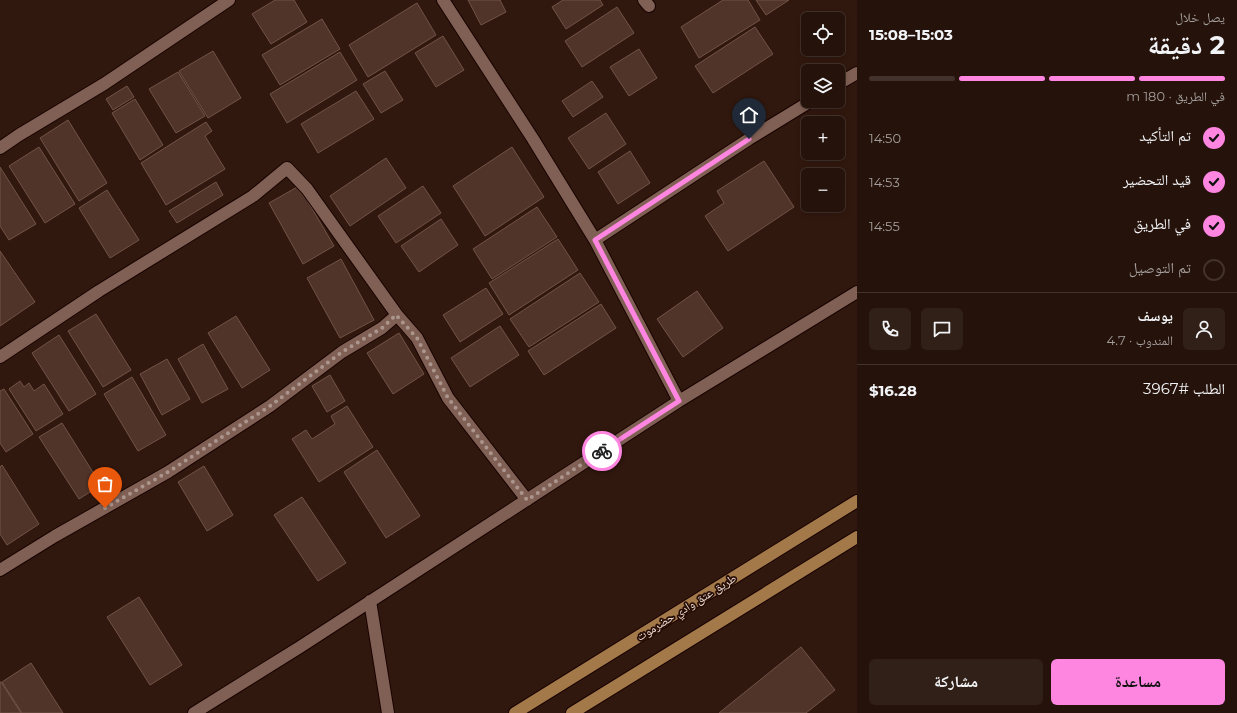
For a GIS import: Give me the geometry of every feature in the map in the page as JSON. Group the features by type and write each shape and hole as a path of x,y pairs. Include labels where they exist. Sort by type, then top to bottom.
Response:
{"main road":[{"name":"طريق عتق وادي حضرموت","path":"515,713 857,501"},
{"path":"572,713 857,537"}],"street":[{"path":"0,148 104,84 229,0"},
{"path":"443,0 533,139 595,240 679,401"},
{"path":"845,80 857,72"},
{"path":"595,240 749,139 801,107"},
{"path":"0,357 99,291 253,196 287,168 307,189 396,315 417,338 448,398 527,500"},
{"path":"194,713 679,401 857,292"},
{"path":"0,570 55,536 168,472 270,406 342,352 382,328 396,315"},
{"path":"370,601 388,713"}],"building":[{"path":"275,0 294,0 307,22 271,44 252,14"},
{"path":"468,0 500,0 506,12 481,25"},
{"path":"563,0 600,0 603,5 566,29 552,7"},
{"path":"723,0 748,0 760,20 699,58 681,27"},
{"path":"756,0 789,0 766,15"},
{"path":"417,3 436,35 368,77 349,45"},
{"path":"617,7 634,33 582,67 565,41"},
{"path":"322,19 340,49 280,85 262,55"},
{"path":"755,27 773,54 713,93 695,66"},
{"path":"443,36 464,70 436,87 415,53"},
{"path":"639,49 657,78 629,96 610,67"},
{"path":"213,51 241,98 208,118 179,71"},
{"path":"340,52 357,80 287,123 270,94"},
{"path":"385,71 403,100 381,113 363,84"},
{"path":"178,72 205,116 176,133 149,89"},
{"path":"592,81 603,97 573,117 562,101"},
{"path":"127,86 134,97 113,110 106,99"},
{"path":"356,91 374,119 318,153 301,124"},
{"path":"135,99 163,145 140,160 112,113"},
{"path":"606,113 626,144 589,169 568,138"},
{"path":"68,120 107,183 79,201 40,138"},
{"path":"206,122 212,131 205,136 225,169 166,205 141,163"},
{"path":"39,147 75,204 45,223 9,166"},
{"path":"512,147 544,197 485,236 453,186"},
{"path":"630,151 650,183 618,204 598,172"},
{"path":"386,158 406,188 350,226 330,196"},
{"path":"764,161 794,207 728,251 705,216 724,203 717,191"},
{"path":"0,167 36,224 9,240 0,226"},
{"path":"216,182 223,195 177,223 169,211"},
{"path":"299,186 334,246 303,264 269,203"},
{"path":"423,186 441,213 396,243 378,216"},
{"path":"107,190 139,240 110,258 79,208"},
{"path":"537,207 557,237 492,279 473,249"},
{"path":"441,219 458,245 419,272 401,246"},
{"path":"558,239 578,270 509,315 489,283"},
{"path":"0,251 35,302 0,326"},
{"path":"341,259 374,320 340,338 307,278"},
{"path":"580,273 599,302 529,347 510,319"},
{"path":"486,288 503,314 460,342 443,315"},
{"path":"697,291 723,328 683,357 657,319"},
{"path":"601,304 616,328 544,375 528,351"},
{"path":"96,314 131,370 103,387 68,331"},
{"path":"236,316 270,370 242,388 208,333"},
{"path":"500,326 519,355 470,387 451,358"},
{"path":"399,333 424,374 393,394 367,353"},
{"path":"59,335 96,394 69,411 32,353"},
{"path":"203,344 228,389 202,403 178,359"},
{"path":"167,359 190,399 162,415 140,374"},
{"path":"330,375 345,401 327,412 312,386"},
{"path":"132,377 166,435 138,451 104,394"},
{"path":"20,381 24,387 29,383 34,391 44,384 63,414 36,431 9,389"},
{"path":"4,389 33,434 6,452 0,443 0,391"},
{"path":"347,406 373,447 319,482 292,439 306,430 312,439 335,424 331,416"},
{"path":"62,423 101,485 79,499 39,437"},
{"path":"377,450 420,516 386,538 344,472"},
{"path":"2,465 39,524 7,545 0,534 0,467"},
{"path":"204,466 233,515 207,531 178,482"},
{"path":"302,497 346,563 318,581 274,515"},
{"path":"139,597 182,665 150,685 107,617"},
{"path":"801,647 835,690 806,713 719,713"},
{"path":"31,663 63,713 22,713 2,682"},
{"path":"1,682 21,713 0,713"}],"way so far":[{"path":"105,508 168,472 270,406 342,352 382,328 396,315 417,338 448,398 527,500 602,451"}],"route":[{"path":"602,451 679,401 595,240 749,139"}]}
